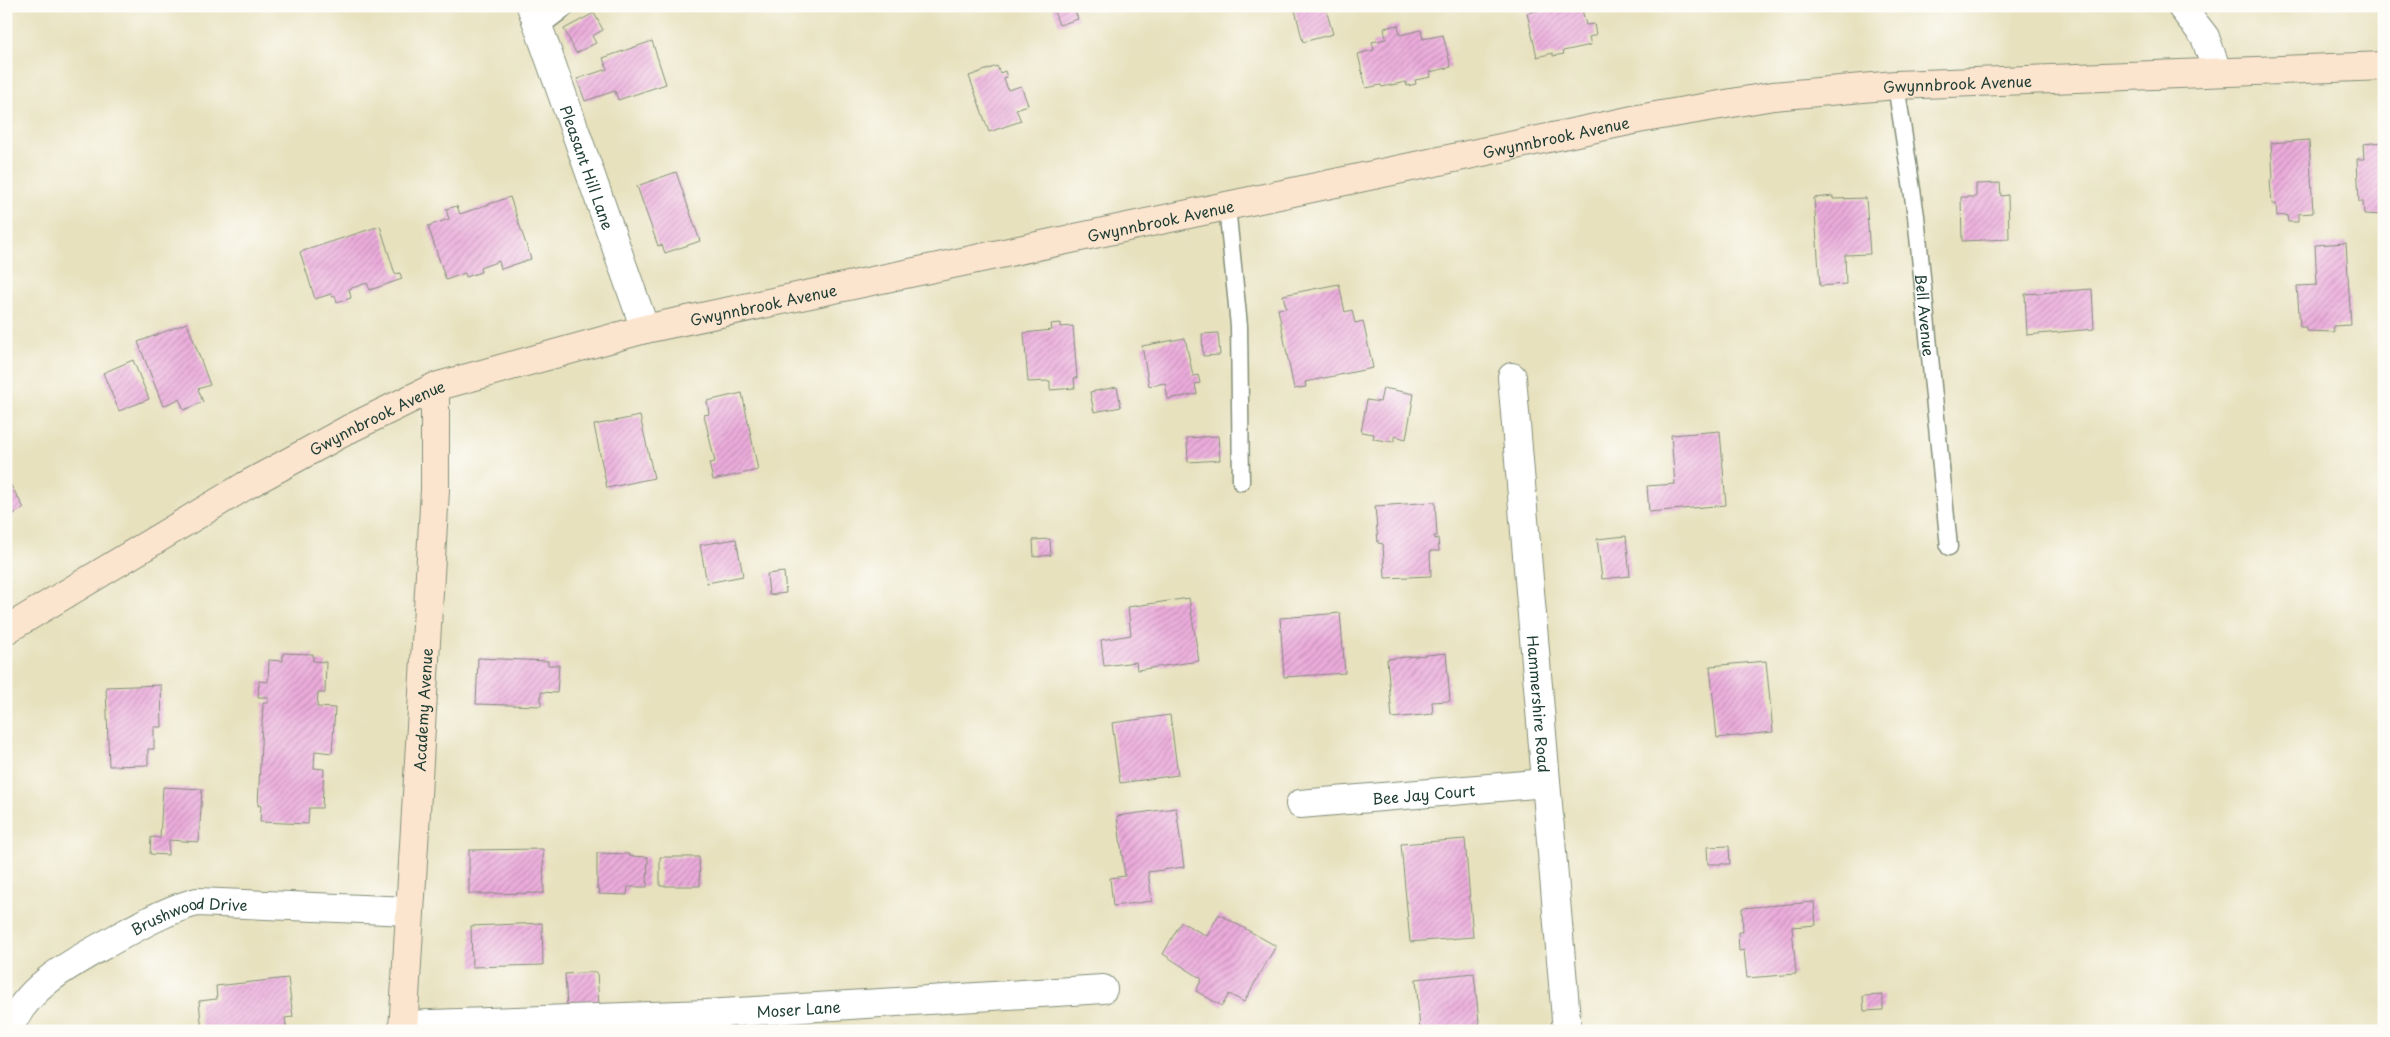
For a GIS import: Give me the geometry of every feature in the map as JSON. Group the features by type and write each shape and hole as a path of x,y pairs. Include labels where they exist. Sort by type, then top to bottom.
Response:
{"street":[{"path":"2181,6 2205,36 2218,71"},
{"name":"Pleasant Hill Lane","path":"535,17 645,329"},
{"name":"Gwynnbrook Avenue","path":"6,630 245,486 352,428 436,387 645,329 1638,119 1773,96 1896,84 2384,66"},
{"name":"Hammershire Road","path":"1512,377 1567,1031"},
{"name":"Academy Avenue","path":"403,1028 435,490 436,387"},
{"name":"Bee Jay Court","path":"1300,804 1546,783"},
{"name":"Brushwood Drive","path":"8,1031 15,1014 37,989 58,971 169,909 197,902 410,911"},
{"name":"Moser Lane","path":"403,1028 706,1014 1103,989"}],"lane":[{"path":"535,17 568,6"},
{"name":"Bell Avenue","path":"1896,84 1916,216 1949,547"},
{"path":"1227,206 1239,326 1241,482"}],"building":[{"path":"1052,6 1073,6 1078,19 1059,25"},
{"path":"1294,6 1325,6 1333,34 1303,42"},
{"path":"1554,6 1581,6 1586,25 1594,24 1596,35 1589,37 1591,45 1563,51 1564,54 1553,56 1553,53 1537,57 1527,13"},
{"path":"594,13 603,30 592,36 596,43 576,53 564,29"},
{"path":"1398,25 1400,35 1421,30 1423,39 1443,35 1451,67 1430,72 1431,77 1415,80 1416,84 1407,86 1406,82 1366,88 1358,54 1374,50 1372,42 1386,39 1384,28"},
{"path":"652,41 666,84 618,100 615,91 585,101 577,79 607,69 603,58"},
{"path":"997,66 1000,73 1005,71 1007,77 1004,78 1008,90 1021,86 1028,105 1016,109 1021,121 989,132 969,76"},
{"path":"2309,140 2313,213 2298,214 2298,222 2288,222 2287,215 2277,216 2276,204 2272,204 2270,180 2273,179 2271,143"},
{"path":"2384,142 2384,215 2364,214 2363,202 2359,202 2357,159 2364,159 2363,144"},
{"path":"676,172 700,241 665,253 662,245 658,246 637,186"},
{"path":"2000,183 2001,196 2008,195 2009,239 1962,241 1961,197 1976,197 1976,184"},
{"path":"1833,196 1833,199 1866,198 1870,254 1845,255 1846,284 1820,286 1814,198"},
{"path":"510,197 531,259 501,269 499,261 480,268 481,272 466,277 465,273 446,280 428,226 449,219 446,209 457,206 460,214"},
{"path":"380,226 395,274 400,273 402,279 370,290 367,283 349,289 351,298 337,302 335,296 332,297 331,294 315,299 300,252"},
{"path":"2346,243 2351,325 2333,326 2334,332 2306,331 2306,327 2300,327 2297,286 2317,285 2315,245"},
{"path":"1339,284 1345,312 1352,310 1355,323 1363,321 1373,368 1305,382 1306,387 1294,389 1278,309 1286,308 1283,295"},
{"path":"2092,289 2094,329 2027,335 2025,294"},
{"path":"187,323 210,385 198,389 203,402 184,410 179,399 163,406 138,342"},
{"path":"1061,323 1061,327 1073,326 1077,378 1074,378 1075,388 1050,390 1050,381 1028,382 1024,333 1052,330 1051,324"},
{"path":"1218,333 1220,355 1203,356 1202,334"},
{"path":"1185,338 1193,376 1198,375 1200,383 1195,384 1197,394 1168,399 1165,383 1149,386 1142,346"},
{"path":"133,360 149,399 119,411 103,373"},
{"path":"1117,387 1121,407 1094,412 1090,392"},
{"path":"1383,388 1414,394 1406,439 1394,436 1394,442 1373,439 1374,434 1361,432 1367,400 1380,402"},
{"path":"742,393 758,470 713,480 709,463 715,462 704,415 709,414 707,401"},
{"path":"640,416 654,478 607,488 594,425"},
{"path":"1720,431 1726,505 1649,512 1647,486 1675,484 1671,435"},
{"path":"1218,436 1220,460 1188,462 1187,438"},
{"path":"6,477 24,508 6,518"},
{"path":"1435,502 1437,536 1434,536 1435,539 1438,538 1439,551 1430,551 1431,576 1385,578 1383,544 1378,543 1375,506"},
{"path":"1626,536 1630,576 1602,579 1597,539"},
{"path":"736,539 743,576 707,583 700,545"},
{"path":"1050,539 1051,555 1034,557 1033,540"},
{"path":"784,572 786,593 769,595 767,574"},
{"path":"1189,598 1199,661 1137,670 1136,662 1104,666 1101,640 1131,635 1128,607"},
{"path":"1340,613 1345,673 1284,677 1280,618"},
{"path":"283,653 313,654 313,661 326,662 325,693 318,693 317,707 335,708 332,753 315,751 314,768 324,769 322,808 309,808 308,824 260,822 261,805 258,806 263,703 268,703 268,697 258,697 259,681 268,682 269,660 283,661"},
{"path":"1446,653 1450,701 1432,702 1433,714 1392,718 1387,659"},
{"path":"478,658 548,661 548,665 559,665 557,693 541,692 541,706 476,704"},
{"path":"1766,661 1773,732 1717,738 1710,666"},
{"path":"161,685 162,727 154,727 154,749 148,749 148,765 109,766 106,687"},
{"path":"1170,715 1178,775 1120,783 1112,723"},
{"path":"163,787 202,789 199,842 169,840 168,855 150,854 151,837 160,838"},
{"path":"1176,808 1184,867 1148,872 1152,901 1113,906 1110,878 1125,876 1117,816"},
{"path":"1465,839 1473,937 1410,942 1401,844"},
{"path":"1729,846 1730,864 1708,864 1707,847"},
{"path":"543,849 544,893 469,894 469,850"},
{"path":"597,853 629,854 629,856 648,857 647,887 628,887 627,895 599,894 600,889 597,889"},
{"path":"660,857 699,857 700,886 660,886"},
{"path":"1814,902 1816,925 1792,927 1796,974 1747,978 1744,950 1739,951 1738,932 1743,932 1742,908"},
{"path":"1219,914 1276,946 1244,1002 1229,994 1222,1006 1196,991 1202,979 1163,954 1181,922 1207,936"},
{"path":"542,923 543,965 472,967 471,926"},
{"path":"597,972 599,1005 567,1007 565,974"},
{"path":"1474,973 1480,1031 1420,1031 1416,979"},
{"path":"288,978 293,1017 285,1018 287,1031 202,1031 199,1001 217,999 216,986"},
{"path":"1883,995 1883,1010 1864,1011 1863,996"}]}
